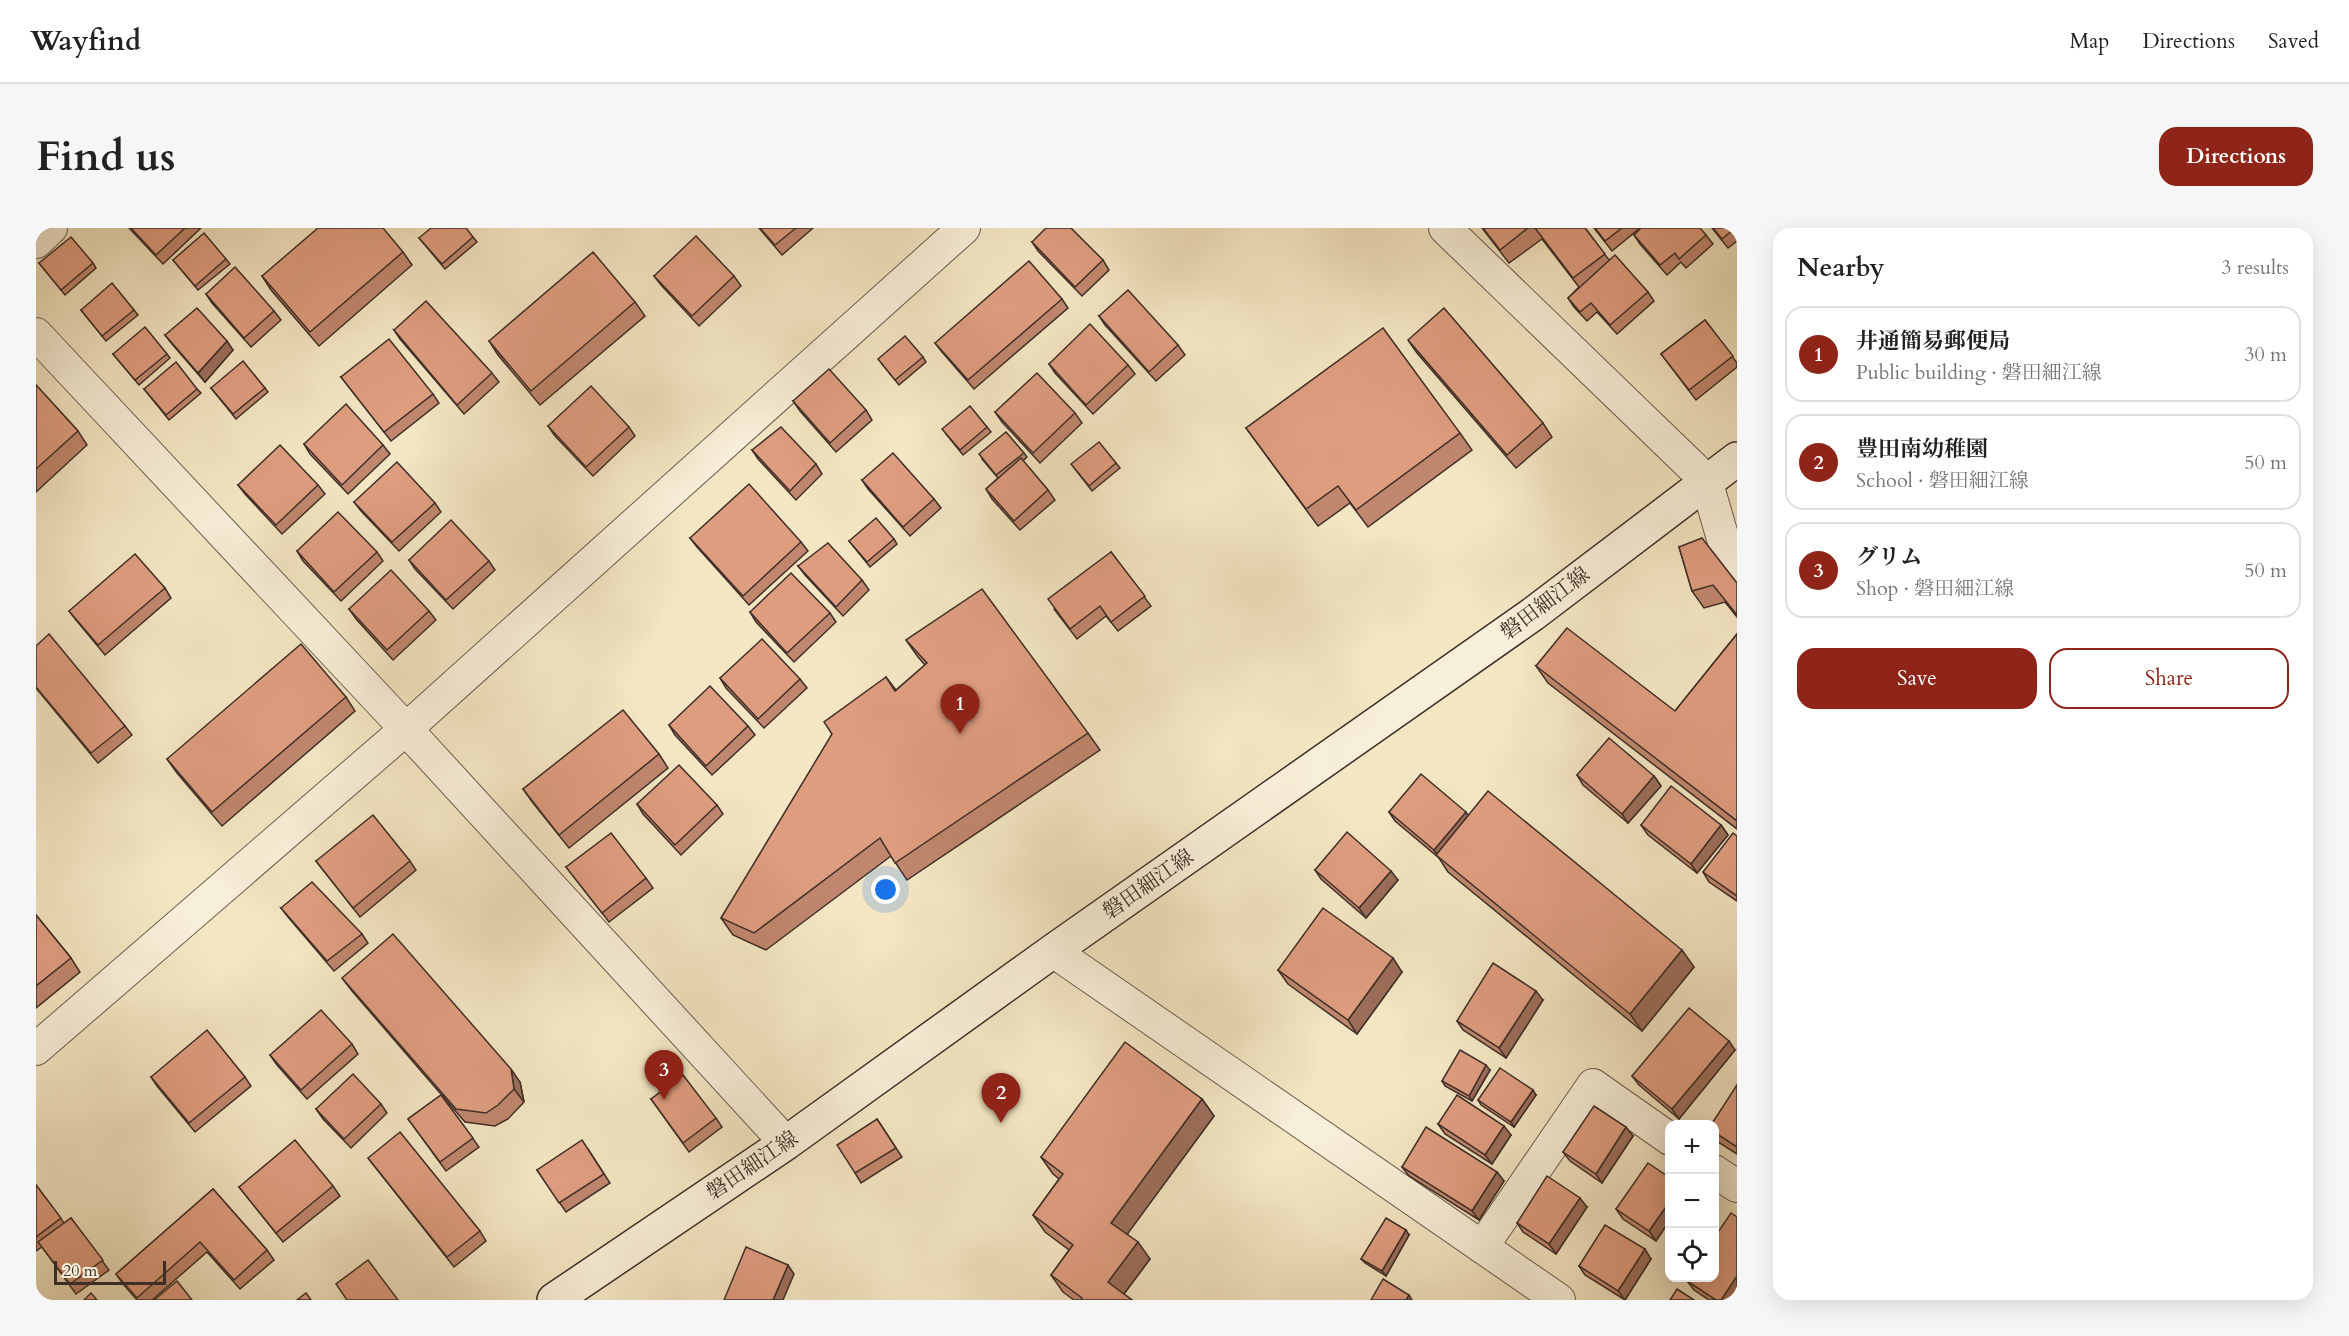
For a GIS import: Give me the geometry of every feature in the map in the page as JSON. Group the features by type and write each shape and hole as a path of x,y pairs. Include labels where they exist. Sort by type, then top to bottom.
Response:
{"main road":[{"name":"磐田細江線","path":"554,1300 786,1143 1053,951 1533,614 1706,480 1737,459"}],"street":[{"path":"36,242 51,228"},
{"path":"36,1050 406,729 964,228"},
{"path":"1445,228 1706,480 1730,563 1737,572"},
{"path":"36,334 406,729 786,1143"},
{"path":"1053,951 1558,1300"},
{"path":"1482,1247 1593,1085 1665,1135"},
{"path":"1719,1174 1737,1186"}],"building":[{"path":"131,228 185,228 156,255"},
{"path":"318,228 383,228 403,252 310,332 262,276"},
{"path":"431,228 466,228 473,237 442,264 419,238"},
{"path":"760,228 796,228 775,245"},
{"path":"1046,228 1071,228 1103,260 1075,287 1032,242"},
{"path":"1483,228 1528,228 1500,250"},
{"path":"1535,228 1585,228 1605,254 1573,278"},
{"path":"1595,228 1622,228 1605,241"},
{"path":"1641,228 1700,228 1706,235 1679,259 1675,253 1660,265 1634,235"},
{"path":"1713,228 1735,228 1722,239"},
{"path":"204,233 226,259 195,286 173,260"},
{"path":"696,236 734,276 692,316 654,276"},
{"path":"71,237 93,263 61,290 39,263"},
{"path":"593,252 635,302 531,391 489,341"},
{"path":"1615,255 1648,292 1610,325 1591,303 1580,312 1568,298"},
{"path":"1029,261 1062,299 968,380 935,343"},
{"path":"235,267 274,311 244,338 206,294"},
{"path":"112,283 134,310 102,336 81,310"},
{"path":"1128,290 1178,345 1149,372 1099,316"},
{"path":"426,301 492,373 457,405 394,330"},
{"path":"197,308 227,341 198,373 165,335"},
{"path":"1444,308 1543,423 1507,455 1408,340"},
{"path":"1705,320 1733,356 1689,390 1661,354"},
{"path":"1090,324 1128,365 1086,405 1049,364"},
{"path":"145,327 167,354 135,380 113,354"},
{"path":"1383,328 1460,433 1356,510 1338,486 1306,509 1246,428"},
{"path":"905,336 923,357 895,380 878,359"},
{"path":"389,339 433,394 384,432 341,377"},
{"path":"243,361 265,388 233,414 211,388"},
{"path":"176,362 197,389 166,415 144,389"},
{"path":"829,369 866,410 830,443 793,401"},
{"path":"1037,373 1075,413 1033,453 995,412"},
{"path":"36,385 78,431 36,469"},
{"path":"591,386 629,427 586,467 548,426"},
{"path":"346,404 383,445 342,485 304,444"},
{"path":"970,406 987,427 960,450 942,429"},
{"path":"781,427 816,464 790,491 752,450"},
{"path":"1006,432 1024,453 996,475 979,454"},
{"path":"1099,442 1116,463 1089,486 1071,464"},
{"path":"280,445 318,485 276,525 238,485"},
{"path":"893,453 934,499 903,527 862,480"},
{"path":"1021,458 1048,490 1014,521 986,489"},
{"path":"397,462 435,503 392,542 354,502"},
{"path":"749,484 801,542 743,596 690,538"},
{"path":"338,512 377,552 334,592 297,551"},
{"path":"876,518 894,539 867,562 849,541"},
{"path":"451,520 489,561 446,600 409,560"},
{"path":"1702,538 1737,583 1737,615 1713,585 1692,591 1679,547"},
{"path":"828,543 862,580 836,607 798,566"},
{"path":"1111,552 1145,596 1111,622 1100,606 1070,629 1048,599"},
{"path":"135,554 165,588 98,645 69,611"},
{"path":"391,570 429,611 387,650 349,609"},
{"path":"791,573 830,613 787,653 750,612"},
{"path":"982,589 1088,733 895,863 880,838 754,933 721,918 832,734 824,722 886,677 895,691 927,663 906,640"},
{"path":"1567,628 1675,711 1737,634 1737,821 1536,666"},
{"path":"49,634 125,726 91,753 36,687 36,646"},
{"path":"762,639 800,679 758,719 720,678"},
{"path":"301,644 346,697 212,812 167,759"},
{"path":"710,686 748,726 706,766 669,725"},
{"path":"623,710 659,754 559,835 523,789"},
{"path":"1609,738 1654,776 1622,814 1577,775"},
{"path":"679,765 717,805 675,845 637,804"},
{"path":"1421,774 1466,812 1434,850 1389,812"},
{"path":"1671,786 1721,825 1691,864 1641,825"},
{"path":"1488,791 1682,950 1630,1014 1436,855"},
{"path":"373,815 410,861 353,908 316,861"},
{"path":"1347,832 1391,871 1359,908 1315,870"},
{"path":"611,833 646,878 602,913 566,867"},
{"path":"1733,833 1737,836 1737,896 1703,872"},
{"path":"312,882 362,934 327,961 281,908"},
{"path":"1323,908 1393,958 1348,1020 1278,970"},
{"path":"36,915 71,958 36,986"},
{"path":"393,934 511,1069 514,1089 486,1113 456,1109 342,978"},
{"path":"1493,963 1536,991 1499,1048 1457,1021"},
{"path":"1689,1008 1729,1041 1672,1109 1632,1076"},
{"path":"321,1010 352,1044 301,1090 270,1055"},
{"path":"207,1030 245,1077 189,1123 151,1077"},
{"path":"1125,1042 1202,1099 1111,1223 1138,1242 1108,1282 1132,1300 1081,1300 1082,1298 1051,1275 1073,1245 1033,1215 1063,1174 1041,1157"},
{"path":"1460,1050 1486,1065 1469,1096 1442,1081"},
{"path":"1500,1068 1533,1090 1511,1122 1478,1100"},
{"path":"353,1074 381,1104 344,1139 316,1109"},
{"path":"683,1075 716,1118 683,1143 651,1099"},
{"path":"1737,1085 1737,1147 1719,1135 1719,1120 1714,1120"},
{"path":"441,1095 473,1138 440,1162 408,1119"},
{"path":"1457,1095 1504,1126 1485,1155 1438,1124"},
{"path":"1594,1106 1626,1127 1596,1174 1563,1152"},
{"path":"877,1119 896,1148 855,1173 837,1145"},
{"path":"1426,1127 1497,1172 1472,1211 1402,1167"},
{"path":"400,1132 480,1231 447,1257 368,1158"},
{"path":"295,1140 333,1186 276,1233 239,1187"},
{"path":"582,1140 604,1174 559,1203 537,1170"},
{"path":"1648,1163 1665,1175 1665,1208 1649,1231 1616,1209"},
{"path":"1547,1176 1580,1198 1549,1244 1517,1223"},
{"path":"36,1185 61,1218 36,1237"},
{"path":"213,1189 267,1250 234,1280 200,1242 137,1298 116,1274"},
{"path":"1731,1213 1737,1217 1737,1276 1721,1300 1716,1300 1689,1282 1719,1282 1719,1231"},
{"path":"71,1218 103,1260 70,1284 38,1242"},
{"path":"1386,1218 1406,1230 1382,1271 1361,1259"},
{"path":"1605,1225 1645,1249 1618,1291 1579,1266"},
{"path":"746,1247 788,1265 773,1300 724,1300"},
{"path":"368,1260 398,1300 347,1300 336,1284"},
{"path":"1383,1279 1409,1295 1406,1300 1371,1300"},
{"path":"177,1281 192,1300 154,1300"},
{"path":"1677,1289 1694,1300 1670,1300"},
{"path":"91,1293 97,1300 84,1300"},
{"path":"306,1293 311,1300 297,1300"}],"place":[{"name":"井通簡易郵便局","path":"960,734"},
{"name":"グリム","path":"664,1100"},
{"name":"豊田南幼稚園","path":"1001,1123"}]}
